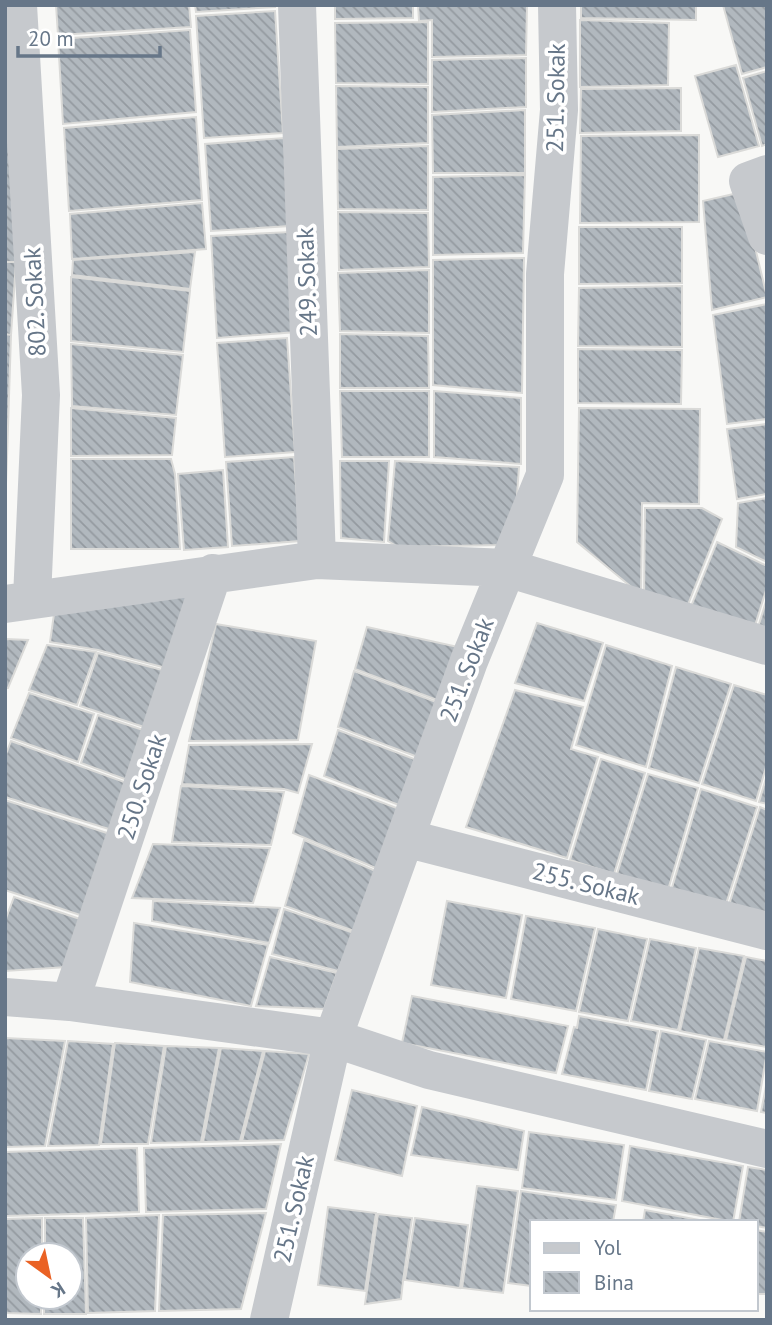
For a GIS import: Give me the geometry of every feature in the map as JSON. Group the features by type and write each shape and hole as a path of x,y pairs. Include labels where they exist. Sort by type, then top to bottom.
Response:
{"street":[{"name":"802. Sokak","path":"18,5 41,395 19,601"},
{"name":"249. Sokak","path":"297,5 317,560"},
{"name":"251. Sokak","path":"269,1320 333,1038 468,661 545,475 545,274 559,110 557,5"},
{"path":"767,174 748,181 767,236"},
{"path":"19,601 317,560 507,568 767,646"},
{"name":"250. Sokak","path":"70,1002 213,573"},
{"name":"255. Sokak","path":"405,838 767,931"},
{"path":"5,997 70,1002 333,1038 429,1070 767,1149"}],"building":[{"path":"56,5 189,5 191,27 58,35"},
{"path":"195,5 275,5 275,7 196,12"},
{"path":"335,5 413,5 413,18 335,19"},
{"path":"418,5 527,5 526,55 432,57 432,20 419,21"},
{"path":"581,5 696,5 696,20 581,18"},
{"path":"723,5 767,5 767,67 742,74"},
{"path":"275,11 283,133 204,138 196,16"},
{"path":"580,20 669,23 668,85 580,87"},
{"path":"428,22 428,84 336,83 335,23"},
{"path":"190,30 196,112 63,124 58,39"},
{"path":"526,58 526,107 432,112 432,60"},
{"path":"736,65 759,146 718,157 695,76"},
{"path":"767,71 767,144 762,146 743,78"},
{"path":"336,86 428,87 428,143 337,147"},
{"path":"681,88 681,131 580,133 581,89"},
{"path":"525,110 525,173 433,173 432,115"},
{"path":"5,113 22,262 5,262"},
{"path":"196,117 202,200 69,211 64,128"},
{"path":"699,135 699,222 580,223 581,136"},
{"path":"284,138 290,226 211,231 205,144"},
{"path":"428,146 428,210 338,209 337,149"},
{"path":"525,175 523,253 433,255 433,177"},
{"path":"738,193 767,297 712,310 703,201"},
{"path":"202,203 206,249 72,259 70,214"},
{"path":"338,212 428,213 429,267 339,270"},
{"path":"579,227 682,227 682,283 579,284"},
{"path":"291,232 297,332 217,338 211,236"},
{"path":"195,252 190,289 72,275 73,260"},
{"path":"524,258 522,393 433,385 433,260"},
{"path":"5,262 16,262 11,335 5,334"},
{"path":"429,270 429,333 340,331 338,273"},
{"path":"71,277 190,291 183,352 71,341"},
{"path":"682,286 682,347 578,346 579,288"},
{"path":"767,304 767,419 727,424 713,315"},
{"path":"5,334 11,335 7,457 5,457"},
{"path":"340,334 428,336 429,388 340,388"},
{"path":"287,338 295,452 225,457 217,343"},
{"path":"71,344 183,355 176,415 72,406"},
{"path":"578,349 682,350 681,404 578,403"},
{"path":"340,391 429,391 429,457 342,457"},
{"path":"434,391 521,398 521,464 434,457"},
{"path":"71,408 176,418 172,455 71,456"},
{"path":"579,408 700,409 699,504 642,503 641,595 577,542"},
{"path":"767,424 767,494 737,499 727,429"},
{"path":"5,457 7,457 5,510"},
{"path":"294,457 300,541 232,546 226,462"},
{"path":"71,459 171,459 175,474 180,549 71,549"},
{"path":"340,461 389,461 384,542 341,538"},
{"path":"395,461 519,467 514,537 501,545 398,547 388,541"},
{"path":"223,470 228,547 184,550 178,474"},
{"path":"767,498 767,562 736,547 738,503"},
{"path":"645,508 702,508 722,519 685,612 644,599"},
{"path":"717,542 767,566 767,587 753,632 688,614"},
{"path":"190,594 166,668 98,650 50,642 55,607"},
{"path":"767,598 767,637 756,634"},
{"path":"537,623 603,643 584,701 515,683"},
{"path":"216,624 316,641 298,740 189,741"},
{"path":"367,627 467,649 445,703 355,669"},
{"path":"5,639 28,640 8,688 5,688"},
{"path":"47,645 96,652 77,705 29,690"},
{"path":"606,645 672,666 646,767 576,745"},
{"path":"98,653 166,671 147,728 80,706"},
{"path":"676,667 731,684 699,783 649,768"},
{"path":"354,671 444,705 423,759 338,727"},
{"path":"734,685 767,695 767,764 756,801 702,784"},
{"path":"515,690 583,707 571,749 598,757 567,858 466,827"},
{"path":"29,693 94,714 78,762 11,738"},
{"path":"98,715 146,731 130,781 81,763"},
{"path":"338,730 422,762 404,807 324,776"},
{"path":"11,741 127,783 112,830 5,797 5,757"},
{"path":"312,744 298,793 284,789 182,784 189,745"},
{"path":"601,759 645,773 614,874 570,860"},
{"path":"648,774 698,788 668,890 617,874"},
{"path":"309,775 402,810 378,869 293,833"},
{"path":"767,775 767,804 759,802"},
{"path":"181,786 284,792 271,845 172,842"},
{"path":"701,789 757,807 725,907 671,891"},
{"path":"5,800 110,834 83,916 5,890"},
{"path":"760,807 767,810 767,919 728,908"},
{"path":"304,840 378,872 354,931 285,906"},
{"path":"153,844 270,848 253,903 132,898"},
{"path":"14,897 83,920 67,967 5,971 5,921"},
{"path":"153,901 280,908 269,943 152,921"},
{"path":"447,901 522,915 506,998 431,985"},
{"path":"284,909 354,933 338,971 272,954"},
{"path":"526,916 595,928 576,1011 511,999"},
{"path":"134,923 268,945 251,1006 130,982"},
{"path":"598,929 647,939 628,1021 579,1012"},
{"path":"650,939 696,948 678,1030 631,1021"},
{"path":"699,948 744,956 724,1040 680,1031"},
{"path":"270,957 337,973 324,1009 256,1006"},
{"path":"746,957 767,961 767,1047 726,1040"},
{"path":"412,996 568,1026 556,1073 402,1043"},
{"path":"579,1016 658,1031 646,1090 562,1074"},
{"path":"661,1031 706,1040 692,1099 649,1091"},
{"path":"5,1038 65,1041 45,1146 5,1147"},
{"path":"68,1041 113,1044 99,1145 48,1146"},
{"path":"709,1041 767,1052 757,1111 695,1099"},
{"path":"115,1043 164,1046 148,1144 101,1144"},
{"path":"166,1046 219,1048 201,1142 151,1143"},
{"path":"221,1048 263,1051 240,1141 203,1142"},
{"path":"265,1051 309,1054 284,1140 242,1141"},
{"path":"767,1081 767,1113 761,1112"},
{"path":"352,1090 417,1106 402,1176 335,1160"},
{"path":"422,1107 524,1131 518,1170 411,1155"},
{"path":"529,1132 624,1145 616,1200 522,1188"},
{"path":"281,1144 266,1209 146,1212 144,1148"},
{"path":"630,1146 743,1166 733,1220 622,1201"},
{"path":"137,1148 139,1212 5,1216 5,1152"},
{"path":"748,1167 767,1170 767,1228 758,1226 758,1220 739,1220"},
{"path":"477,1186 518,1191 503,1293 462,1288"},
{"path":"521,1191 616,1205 613,1220 530,1220 530,1286 508,1283"},
{"path":"328,1207 376,1213 365,1291 318,1285"},
{"path":"645,1210 699,1220 643,1220"},
{"path":"266,1213 241,1309 159,1311 163,1215"},
{"path":"378,1214 412,1218 401,1299 365,1304"},
{"path":"159,1215 155,1311 88,1313 86,1218"},
{"path":"42,1218 42,1241 14,1241 14,1311 41,1311 41,1314 5,1313 5,1219"},
{"path":"45,1218 83,1218 84,1241 45,1241"},
{"path":"415,1218 468,1225 460,1288 405,1280"},
{"path":"758,1230 767,1232 767,1294 758,1294"},
{"path":"84,1250 86,1314 44,1314 44,1311 84,1311"}]}
